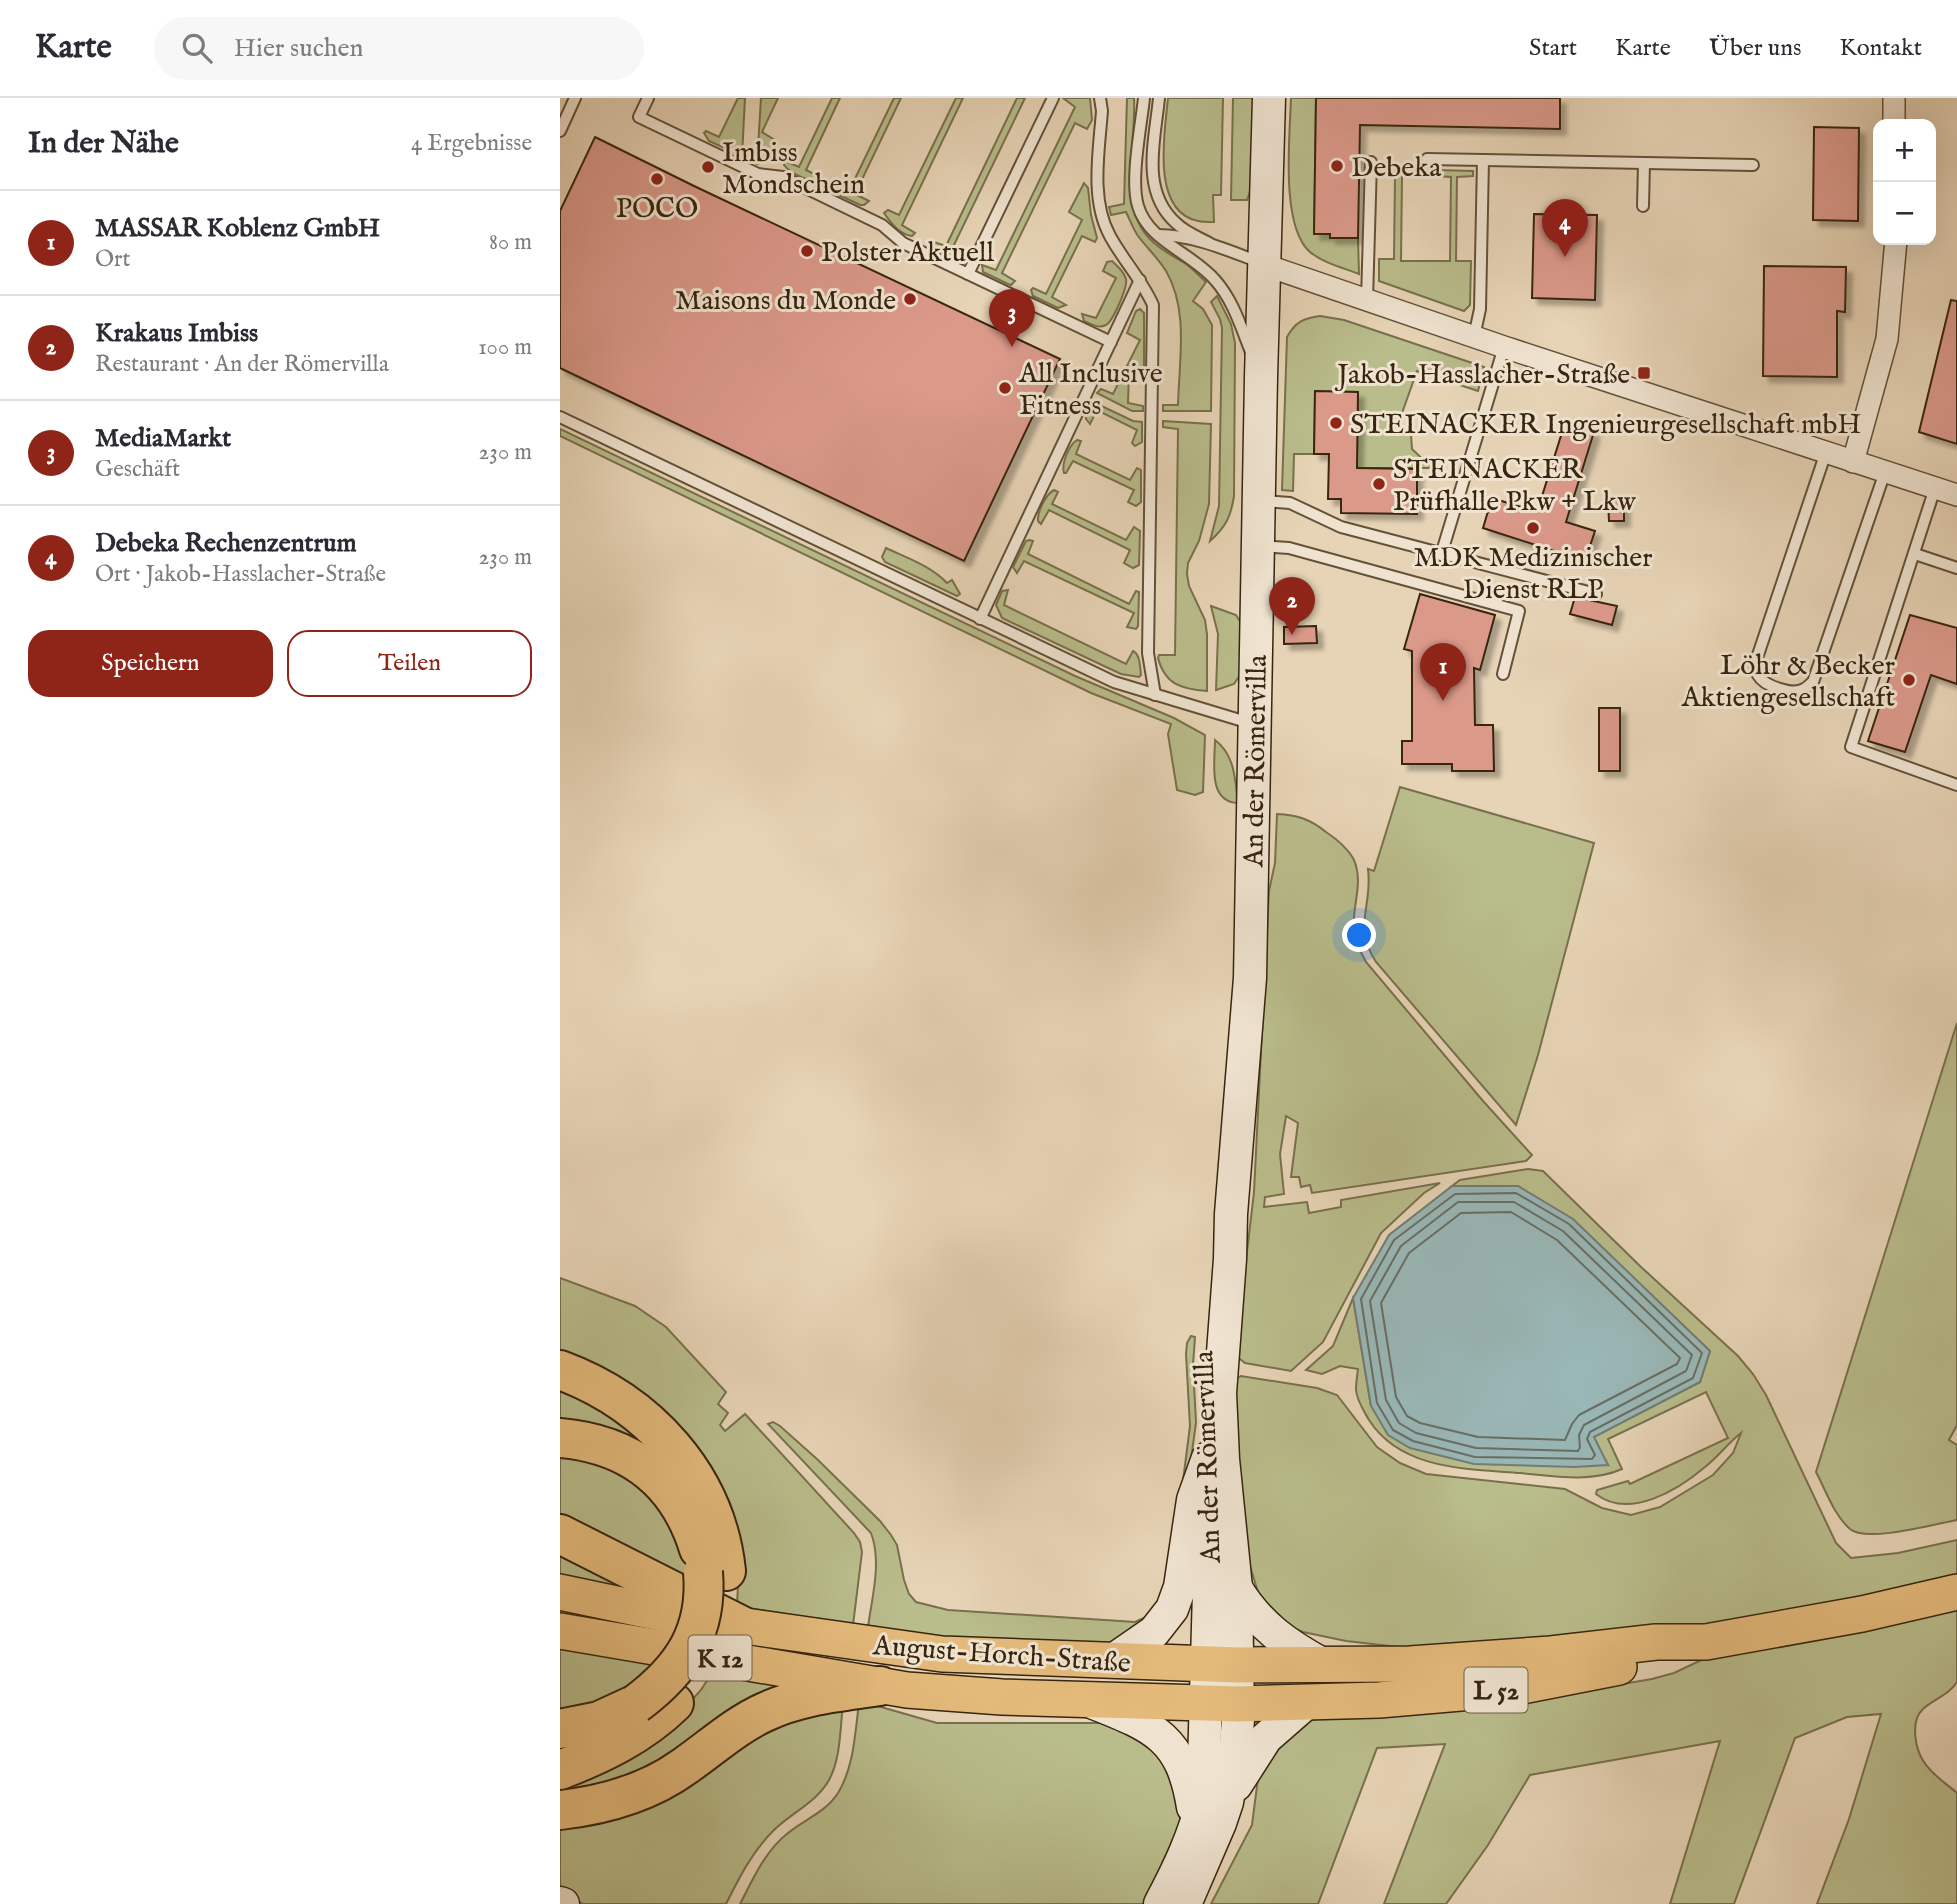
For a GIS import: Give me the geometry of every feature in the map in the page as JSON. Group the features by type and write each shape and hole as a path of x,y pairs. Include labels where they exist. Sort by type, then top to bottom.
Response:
{"highway":[{"path":"560,1370 599,1386 617,1397 635,1409 665,1437 704,1494 719,1535 714,1571 689,1649 671,1674 636,1704 599,1721 560,1729"},
{"path":"560,1438 603,1445 627,1455 650,1470 682,1510 714,1571 725,1602 713,1647 696,1677 674,1703 627,1740 560,1770"},
{"path":"560,1534 741,1626"},
{"path":"560,1810 618,1800 653,1785 677,1772 751,1719 778,1706 880,1685"}],"main road":[{"name":"August-Horch-Straße","path":"560,1592 662,1614 942,1654 1223,1665"},
{"name":"L 52","path":"1222,1703 1306,1703 1507,1689 1665,1656 1706,1642 1862,1614 1957,1592"},
{"name":"August-Horch-Straße","path":"560,1631 941,1694 1222,1703"},
{"name":"L 52","path":"1223,1665 1448,1662 1656,1642 1706,1642"}],"street":[{"name":"An der Römervilla","path":"1223,1665 1236,1588 1220,1402 1231,1214 1250,978 1269,98"},
{"path":"1894,98 1894,119"},
{"path":"1853,462 1888,339 1896,245"},
{"path":"1265,265 1504,347 1957,495"},
{"name":"An der Römervilla","path":"1216,1791 1223,1665 1200,1349 1206,1313 1231,1214"},
{"path":"1112,1661 1154,1632 1172,1609 1180,1587 1193,1500 1208,1458"},
{"path":"1236,1588 1257,1618 1275,1635 1324,1665"},
{"name":"K 12","path":"1083,1699 1145,1725 1170,1744 1186,1771 1196,1826"},
{"path":"1160,1904 1196,1826 1216,1791 1276,1727 1306,1703"},
{"path":"1185,1904 1220,1824 1216,1791"}],"lane":[{"path":"560,131 575,98"},
{"path":"648,98 639,117 758,174 783,177 882,225 903,243 1111,342"},
{"path":"968,274 1053,98"},
{"path":"1100,98 1102,111 1098,200 1109,235 1140,280 1153,305 1148,643 1155,695"},
{"path":"1144,98 1136,200 1146,223 1201,267 1220,287 1234,310 1261,377"},
{"path":"1159,98 1152,169 1153,186 1161,205 1185,230 1209,243 1265,265"},
{"path":"1427,159 1754,165"},
{"path":"1474,337 1480,309 1483,160"},
{"path":"1367,300 1371,162"},
{"path":"1643,206 1644,163"},
{"path":"1158,235 1209,243"},
{"path":"980,619 1140,280"},
{"path":"1441,555 1504,347"},
{"path":"560,417 1114,682 1256,725"},
{"path":"1826,452 1757,658 1755,669 1759,678 1770,685 1794,693 1804,690 1813,681 1885,472"},
{"path":"1935,488 1851,747 1957,785"},
{"path":"1259,501 1290,503 1341,527 1596,594"},
{"path":"1259,546 1289,548 1519,611 1503,674"},
{"path":"1915,554 1957,568"}],"green space":[{"path":"738,98 745,98 742,156 709,141 704,133 706,131 719,137"},
{"path":"761,98 778,98 762,132 775,140 766,158 757,164"},
{"path":"832,98 840,98 806,170 818,176 816,181 808,180 790,171 784,165 785,161 799,167"},
{"path":"894,98 901,98 855,194 869,201 860,205 837,194 835,185 849,191"},
{"path":"956,98 963,98 902,225 915,233 908,235 896,228 884,213 888,210 899,215"},
{"path":"1017,98 1025,98 952,249 965,256 958,260 934,249 931,241 946,246"},
{"path":"1063,98 1090,98 1092,120 1087,129 1075,123 1002,273 1015,281 1011,285 983,272 982,265 996,270 1075,107"},
{"path":"1127,98 1134,98 1130,172 1134,209 1140,225 1154,243 1186,264 1206,282 1193,301 1203,309 1212,325 1211,411 1163,411 1163,405 1178,405 1181,336 1178,302 1166,271 1138,236 1126,212 1111,215 1109,207 1124,204"},
{"path":"1168,98 1223,98 1221,195 1213,195 1214,222 1198,221 1183,214 1173,202 1167,186 1164,149"},
{"path":"1233,98 1259,98 1253,183 1247,200 1231,200"},
{"path":"1291,98 1316,98 1314,234 1330,234 1331,238 1358,238 1359,274 1327,262 1310,252 1294,222 1289,179"},
{"path":"1436,170 1473,171 1473,176 1457,177 1456,261 1471,261 1470,305 1464,311 1379,281 1379,259 1394,259 1395,176 1381,175 1381,172 1418,172 1417,176 1402,176 1401,261 1450,261 1451,177 1436,176"},
{"path":"1084,183 1088,188 1097,238 1095,242 1082,236 1052,297 1066,305 1058,308 1033,296 1031,290 1033,288 1046,294 1082,220 1069,212"},
{"path":"1112,261 1125,276 1125,289 1109,322 1103,326 1095,326 1084,321 1082,314 1096,318 1116,278 1103,271 1107,262"},
{"path":"1217,296 1231,324 1235,343 1234,496 1227,521 1210,541 1219,506 1222,328 1211,302"},
{"path":"1140,309 1144,313 1144,372 1129,372 1128,403 1143,406 1143,411 1132,411 1097,393 1101,389 1113,394 1140,340 1127,333 1136,311"},
{"path":"1320,316 1344,320 1484,367 1478,391 1417,371 1396,430 1411,435 1412,449 1432,468 1341,468 1357,454 1358,392 1315,391 1314,454 1294,454 1293,491 1282,490 1287,337 1300,322"},
{"path":"1093,402 1133,421 1142,422 1142,442 1135,446 1132,443 1137,430 1097,410 1090,424 1086,416"},
{"path":"1163,421 1211,424 1209,504 1199,541 1188,563 1187,574 1189,586 1205,620 1207,691 1182,687 1170,680 1158,658 1159,655 1175,655 1178,429 1163,427"},
{"path":"560,429 1075,676 1174,718 1205,735 1203,792 1195,795 1177,790 1168,734 1171,724 1091,693 560,436"},
{"path":"1077,440 1081,441 1076,454 1130,480 1137,468 1141,470 1141,502 1136,506 1128,502 1134,490 1073,461 1064,473 1066,455"},
{"path":"1054,490 1058,492 1052,504 1126,540 1134,527 1140,531 1139,565 1133,568 1124,563 1130,550 1049,510 1041,524 1038,517 1041,508"},
{"path":"1029,540 1033,541 1028,554 1129,604 1136,591 1139,592 1136,629 1127,627 1134,613 1024,561 1017,573 1013,567"},
{"path":"886,548 926,567 947,583 952,580 960,594 957,596 885,562 882,557"},
{"path":"1008,590 1004,605 1126,664 1133,651 1138,658 1141,675 1121,674 1002,618 996,605 1002,591"},
{"path":"1211,606 1236,615 1241,623 1240,675 1234,684 1216,690 1218,634"},
{"path":"1215,740 1230,760 1238,803 1221,796 1217,788 1214,769"},
{"path":"1400,787 1594,843 1538,1055 1516,1125 1376,962 1369,949 1364,926 1368,869 1374,871"},
{"path":"1277,814 1309,821 1337,840 1353,858 1358,876 1354,932 1366,962 1532,1155 1526,1161 1312,1193 1310,1185 1301,1187 1299,1177 1291,1177 1298,1123 1286,1116 1280,1154 1284,1194 1265,1197 1264,1207 1307,1202 1309,1213 1341,1207 1341,1200 1440,1183 1424,1193 1381,1233 1323,1342 1291,1371 1245,1363 1235,1355 1254,1192 1269,891 1275,863"},
{"path":"1957,1023 1957,1425 1949,1440 1957,1445 1957,1520 1885,1533 1858,1533 1839,1517 1816,1472"},
{"path":"1528,1169 1543,1171 1640,1266 1738,1356 1753,1374 1766,1395 1836,1543 1851,1558 1898,1553 1957,1540 1957,1582 1704,1630 1407,1648 1346,1641 1303,1632 1280,1622 1258,1592 1249,1563 1231,1382 1241,1376 1317,1388 1337,1395 1377,1447 1400,1463 1426,1474 1565,1489 1602,1508 1631,1515 1660,1507 1713,1475 1733,1453 1741,1433 1705,1467 1681,1485 1653,1499 1623,1504 1596,1494 1597,1490 1628,1481 1630,1484 1728,1438 1706,1392 1608,1439 1622,1469 1598,1476 1559,1477 1457,1468 1417,1458 1399,1449 1369,1420 1357,1394 1358,1369 1340,1366 1322,1374 1306,1370 1333,1346 1353,1298 1371,1406 1608,1465 1593,1437 1700,1382 1710,1351 1642,1286 1518,1186 1452,1186 1460,1180"},
{"path":"560,1278 635,1306 666,1327 726,1392 718,1404 728,1413 720,1425 725,1431 745,1414 854,1533 862,1552 853,1625 737,1606 738,1584 727,1525 560,1358"},
{"path":"1191,1336 1195,1337 1193,1365 1196,1423 1175,1575 1167,1599 1119,1643 1000,1646 868,1627 876,1568 871,1533 768,1424 773,1422 780,1426 880,1521 897,1545 904,1580 909,1594 916,1602 948,1610 1135,1622 1148,1616 1164,1593 1179,1512 1190,1426 1186,1354"},
{"path":"560,1378 627,1412 701,1532 560,1429"},
{"path":"560,1445 575,1446 672,1507 695,1589 560,1524"},
{"path":"560,1548 673,1600 560,1581"},
{"path":"1957,1604 1957,1682 1923,1709 1915,1728 1916,1743 1924,1762 1957,1793 1957,1904 1817,1904 1849,1819 1881,1714 1847,1717 1795,1738 1734,1904 1670,1904 1720,1741 1530,1775 1488,1845 1446,1904 1384,1904 1445,1744 1377,1748 1318,1904 1211,1904 1252,1825 1258,1778 1291,1727 1317,1718 1522,1701 1652,1679 1674,1673 1712,1655"},
{"path":"560,1642 667,1665 658,1677 560,1720"},
{"path":"715,1668 801,1685 682,1758 560,1801 560,1778 683,1710 701,1690"},
{"path":"859,1703 937,1723 1106,1723 1131,1728 1165,1753 1182,1806 1179,1826 1163,1866 1143,1904 740,1904 760,1866 780,1840 828,1805 838,1793 851,1761"},
{"path":"843,1704 838,1753 829,1780 818,1795 765,1839 726,1904 583,1904 560,1892 560,1819 737,1740"}],"water":[{"path":"1452,1186 1518,1186 1573,1219 1710,1351 1700,1382 1594,1437 1608,1465 1575,1467 1474,1464 1410,1448 1388,1435 1371,1406 1353,1298 1389,1235"}],"building":[{"path":"1316,98 1560,98 1560,129 1360,125 1358,238 1330,238 1330,234 1314,234"},
{"path":"1814,127 1859,128 1858,221 1813,220"},
{"path":"595,137 1060,359 964,561 560,368 560,211"},
{"path":"1534,214 1597,215 1595,300 1532,298"},
{"path":"1764,266 1846,267 1845,312 1837,311 1837,377 1763,376"},
{"path":"1951,300 1957,301 1957,444 1919,432"},
{"path":"1315,391 1358,392 1357,468 1417,469 1417,514 1341,513 1341,499 1328,499 1329,454 1314,454"},
{"path":"1565,423 1594,432 1566,522 1595,531 1585,561 1483,528 1492,498 1537,512"},
{"path":"1608,501 1624,501 1624,521 1609,521"},
{"path":"1420,594 1495,615 1480,670 1474,668 1475,725 1493,725 1494,771 1452,771 1452,764 1402,764 1402,741 1412,741 1412,651 1404,649"},
{"path":"1575,597 1617,606 1612,625 1570,614"},
{"name":"Löhr & Becker Aktiengesellschaft","path":"1910,615 1957,628 1957,684 1931,675 1905,752 1868,741"},
{"path":"1316,626 1317,643 1284,644 1284,627"},
{"path":"1599,708 1620,708 1620,771 1599,771"}],"place":[{"name":"Debeka","path":"1337,166"},
{"name":"Imbiss Mondschein","path":"708,167"},
{"name":"POCO","path":"657,179"},
{"name":"Polster Aktuell","path":"807,251"},
{"name":"Debeka Rechenzentrum","path":"1565,257"},
{"name":"Maisons du Monde","path":"910,299"},
{"name":"MediaMarkt","path":"1012,347"},
{"name":"Jakob-Hasslacher-Straße","path":"1644,373"},
{"name":"All Inclusive Fitness","path":"1005,388"},
{"name":"STEINACKER Ingenieurgesellschaft mbH","path":"1336,423"},
{"name":"STEINACKER Prüfhalle Pkw + Lkw","path":"1379,484"},
{"name":"MDK Medizinischer Dienst RLP","path":"1533,528"},
{"name":"Krakaus Imbiss","path":"1292,635"},
{"name":"Löhr & Becker Aktiengesellschaft","path":"1909,680"},
{"name":"MASSAR Koblenz GmbH","path":"1443,701"}]}
